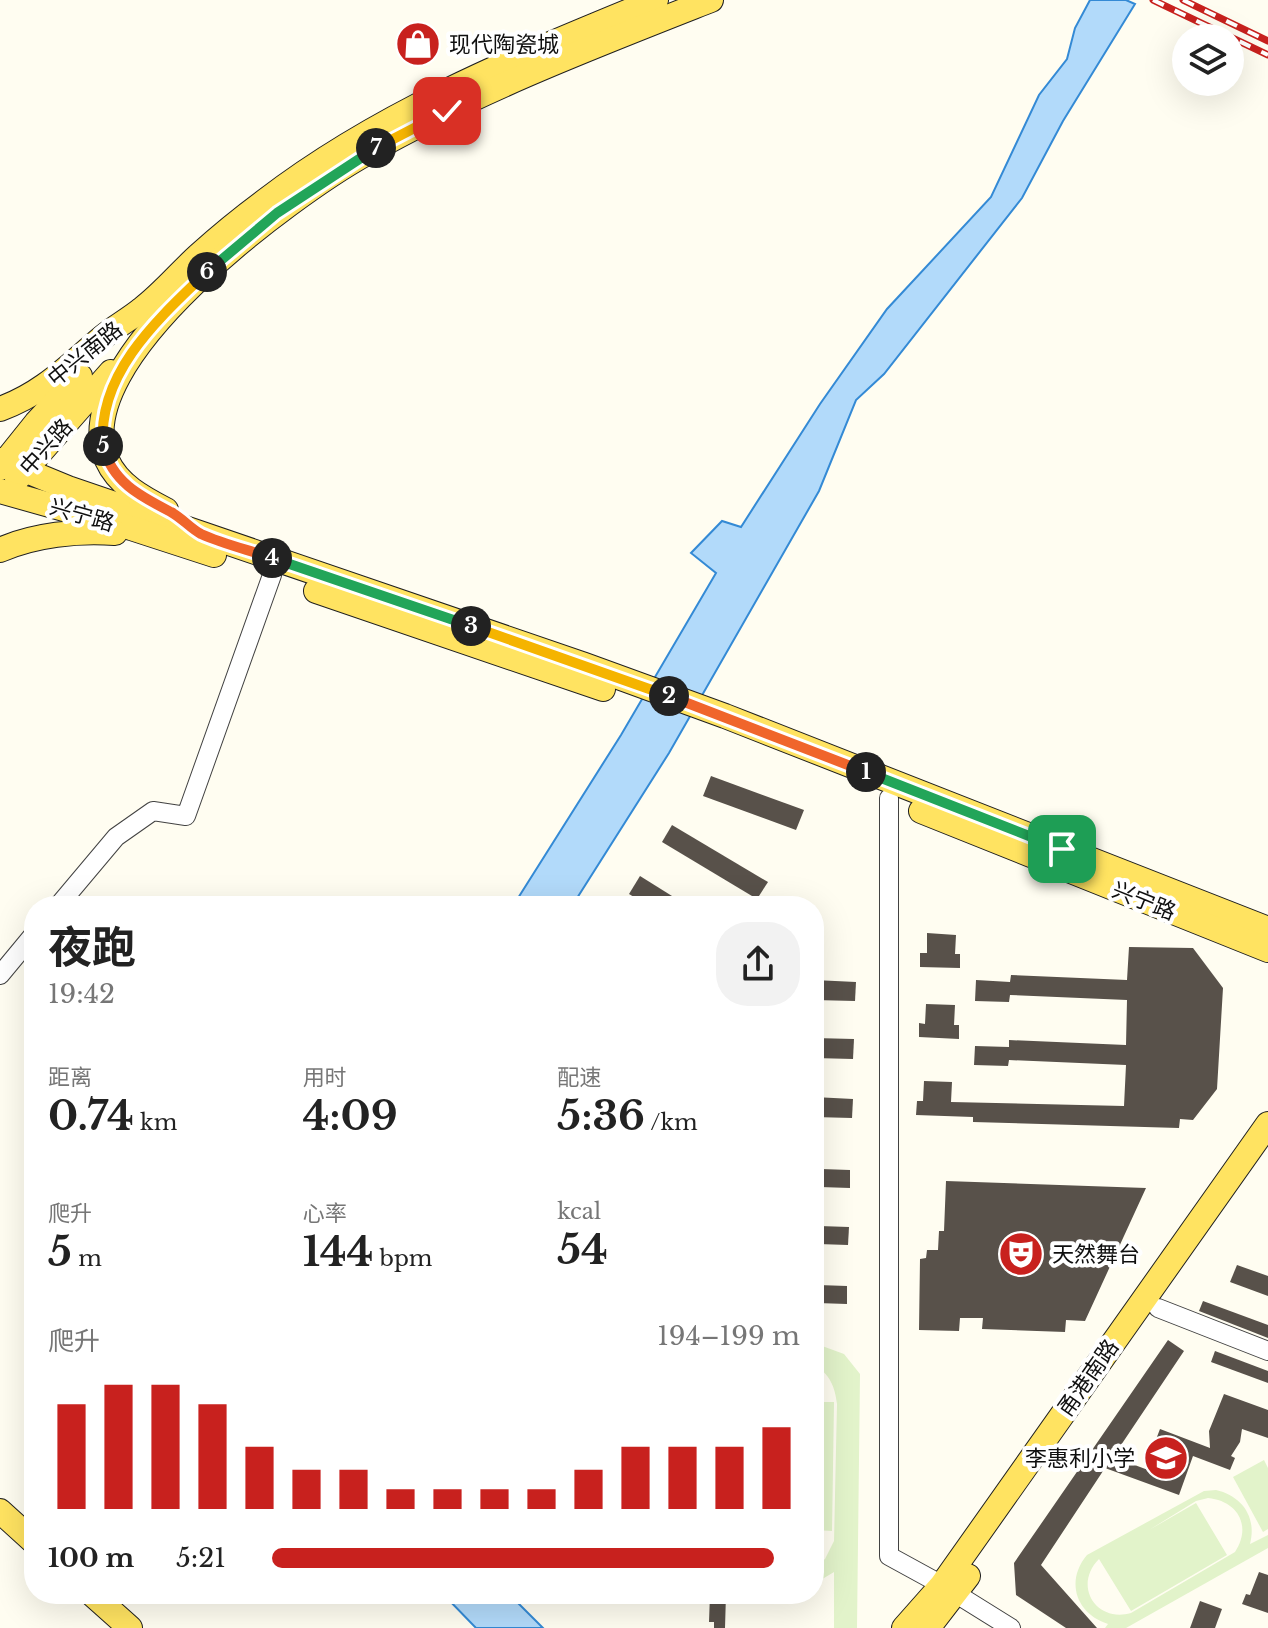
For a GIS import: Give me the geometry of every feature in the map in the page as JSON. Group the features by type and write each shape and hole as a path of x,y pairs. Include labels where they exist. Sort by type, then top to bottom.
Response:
{"main road":[{"name":"中兴南路","path":"103,447 101,427 106,402 149,315 201,253 255,209 448,90 541,47 656,0"},
{"name":"中兴南路","path":"359,147 549,64 711,0"},
{"name":"中兴南路","path":"0,409 25,400 47,386 104,336 149,315"},
{"name":"中兴路","path":"2,494 7,465 149,315"},
{"name":"兴宁路","path":"103,447 108,462 121,482 201,533"},
{"name":"兴宁路","path":"7,465 722,722 1268,929"},
{"name":"兴宁路","path":"2,494 165,539 582,673"},
{"name":"兴宁路","path":"2,550 53,536 86,533 165,539"},
{"name":"兴宁路","path":"722,722 889,798 1268,950"},
{"name":"甬港南路","path":"928,1628 948,1590 1268,1124"},
{"name":"甬港南路","path":"904,1628 948,1590 1158,1308 1268,1152"},
{"path":"0,1511 24,1533"},
{"path":"103,1604 130,1628"}],"street":[{"path":"66,896 116,837 141,819 153,811 186,816 272,575"},
{"path":"889,798 889,1556 1011,1628"},
{"path":"0,975 24,946"},
{"path":"1158,1308 1268,1351"}],"green space":[{"path":"824,1347 844,1354 860,1374 857,1628 834,1628 834,1572 824,1578 824,1560 834,1541 837,1404 831,1382 824,1372"},
{"path":"824,1402 834,1402 832,1531 824,1531"},
{"path":"1264,1460 1268,1468 1268,1529 1263,1532 1233,1477"},
{"path":"1204,1491 1225,1493 1240,1503 1251,1525 1250,1544 1268,1535 1268,1548 1126,1628 1105,1628 1108,1624 1088,1613 1077,1596 1076,1575 1087,1555","holes":["1208,1498 1234,1510 1242,1524 1240,1542 1235,1552 1131,1613 1118,1615 1107,1612 1092,1600 1088,1580 1091,1569 1099,1559 1131,1611 1227,1555 1196,1503 1149,1530 1196,1501"]}],"water":[{"path":"1090,0 1126,0 1135,4 1063,121 1022,198 884,374 856,400 819,491 669,753 578,896 519,896 621,735 716,573 691,553 722,521 741,527 820,404 887,309 991,197 1039,95 1067,59 1075,28"},
{"path":"453,1604 519,1604 543,1628 476,1628"}],"building":[{"path":"711,776 804,810 796,830 703,796"},
{"path":"672,825 768,882 759,896 752,896 662,842"},
{"path":"640,876 672,896 632,896 629,894"},
{"path":"927,933 956,935 955,954 960,954 960,968 920,967 920,953 927,953"},
{"path":"1129,947 1193,948 1223,988 1217,1089 1193,1120 1180,1119 1179,1128 973,1122 973,1117 916,1115 917,1101 923,1101 924,1081 952,1082 951,1102 1124,1106 1126,1065 1009,1060 1008,1066 974,1065 975,1046 1009,1047 1009,1040 1126,1045 1127,1000 1010,995 1009,1002 975,1001 976,980 1010,982 1011,975 1127,980"},
{"path":"824,980 856,982 855,1001 824,1000"},
{"path":"926,1004 955,1005 954,1025 959,1025 959,1039 919,1037 919,1023 925,1024"},
{"path":"824,1038 854,1039 853,1059 824,1058"},
{"path":"824,1098 853,1099 852,1118 824,1117"},
{"path":"824,1169 850,1170 850,1188 824,1187"},
{"name":"天然舞台","path":"946,1181 1146,1188 1085,1321 1066,1320 1065,1332 982,1329 983,1318 960,1318 959,1331 919,1330 920,1259 926,1258 927,1250 938,1250 939,1231 944,1231"},
{"path":"824,1226 849,1227 848,1245 824,1244"},
{"path":"1237,1265 1268,1276 1268,1296 1230,1282"},
{"path":"824,1285 847,1286 847,1304 824,1303"},
{"path":"1203,1301 1268,1325 1268,1338 1199,1311"},
{"path":"1168,1340 1184,1351 1113,1457 1159,1474 1164,1445 1155,1442 1160,1429 1210,1448 1209,1431 1224,1394 1268,1410 1268,1438 1242,1429 1240,1442 1231,1456 1235,1458 1230,1470 1193,1456 1179,1495 1105,1468 1041,1565 1097,1628 1066,1628 1016,1595 1014,1563"},
{"path":"1215,1351 1268,1371 1268,1383 1211,1362"},
{"path":"1259,1572 1268,1575 1268,1613 1242,1604 1246,1594 1250,1595"},
{"path":"1200,1601 1222,1609 1215,1628 1190,1628"},
{"path":"710,1604 726,1604 725,1628 714,1628 714,1622 709,1622"}],"railway":[{"path":"1153,0 1268,55"},
{"path":"1183,0 1268,41"}],"place":[{"name":"现代陶瓷城","path":"418,44"},
{"name":"天然舞台","path":"1021,1254"},
{"name":"李惠利小学","path":"1166,1458"}],"route":[{"path":"447,111 364,154 277,213 155,322 120,373 106,402 101,427 103,447 108,462 121,482 201,533 725,716 1062,849"}]}
